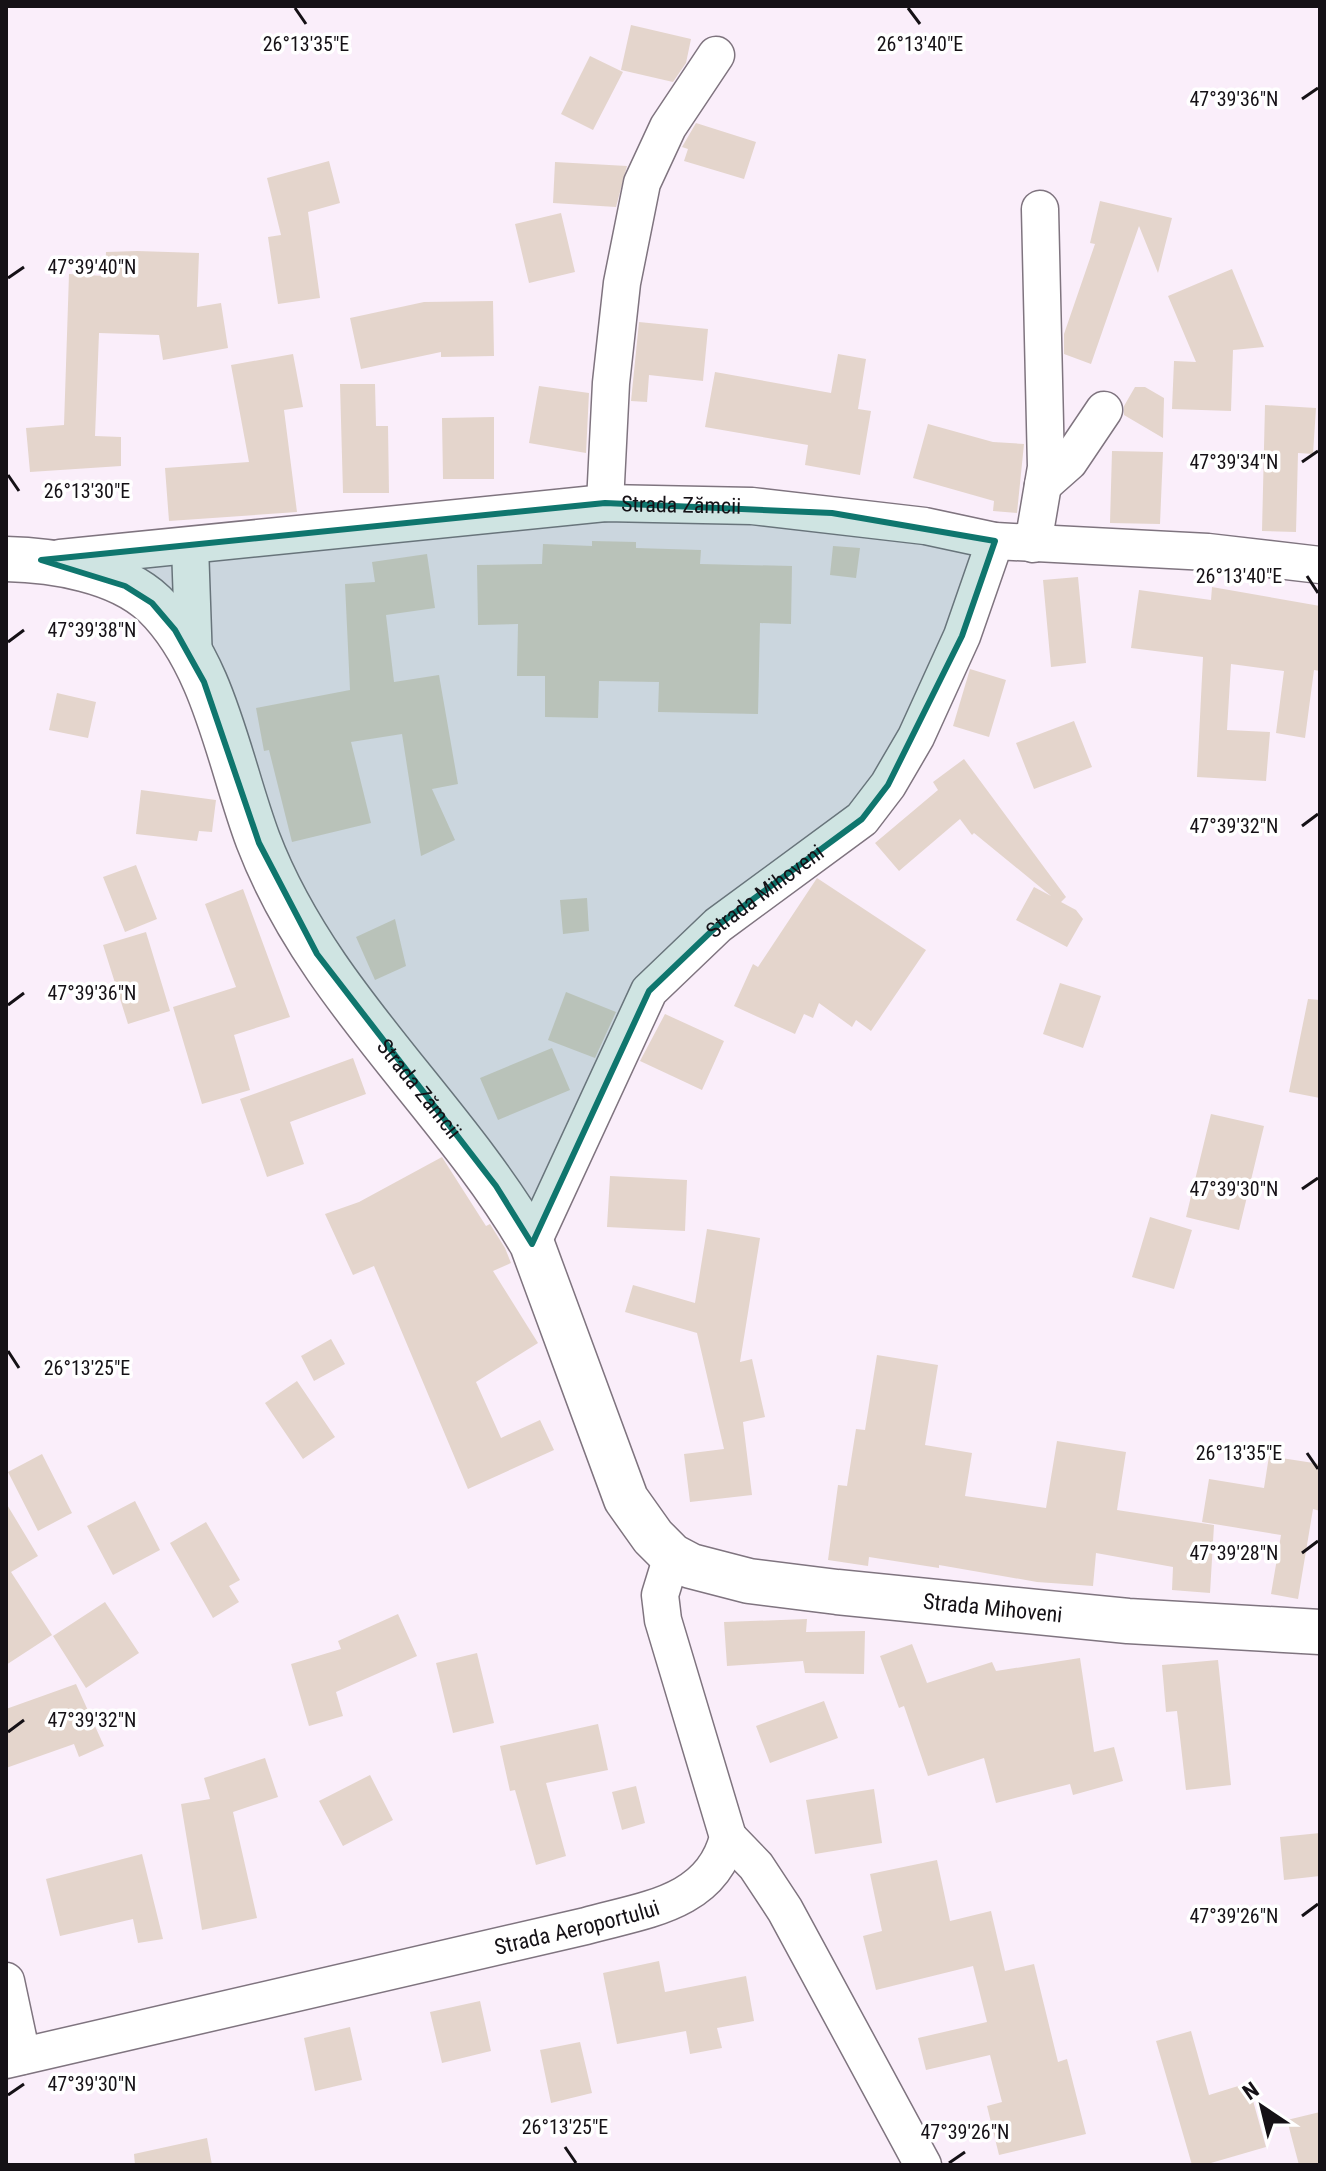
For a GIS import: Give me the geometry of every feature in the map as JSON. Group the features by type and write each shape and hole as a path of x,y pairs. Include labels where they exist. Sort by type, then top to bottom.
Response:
{"main road":[{"name":"Strada Zămcii","path":"24,559 125,586 152,603 175,630 194,662 259,843 317,954 357,1013 496,1186 532,1244 615,1477 638,1520 672,1556"},
{"name":"Strada Mihoveni","path":"672,1556 716,1575 792,1587 1128,1621 1320,1632"}],"street":[{"path":"605,503 611,383 622,283 642,183 668,127 716,55"},
{"path":"1033,544 1043,485 1047,388 1040,209"},
{"path":"1043,485 1069,462 1104,410"},
{"name":"Strada Zămcii","path":"24,559 190,546 605,503 668,502 832,513 995,541 1208,552 1320,565"},
{"name":"Strada Mihoveni","path":"532,1244 649,991 718,925 862,819 888,785 916,737 962,636 995,541"},
{"path":"190,546 194,662"},
{"path":"672,1556 660,1595 663,1620 728,1837 756,1866 785,1910 923,2165"},
{"name":"Strada Aeroportului","path":"6,1981 14,2058 586,1926 678,1901 715,1871 728,1837"}],"highlighted area":[{"path":"605,503 832,513 995,541 962,636 888,785 862,819 718,925 649,991 532,1244 496,1186 317,954 259,843 204,682 175,630 152,603 125,586 41,560"}],"building":[{"path":"631,25 691,39 686,63 673,82 621,70"},
{"path":"590,56 623,72 593,130 561,114"},
{"path":"696,123 756,142 744,179 684,161 688,149 682,147"},
{"path":"329,161 340,203 308,212 320,298 278,304 268,237 281,235 267,178"},
{"path":"555,162 627,166 616,207 553,203"},
{"path":"1100,201 1172,218 1158,273 1139,226 1091,364 1064,354 1064,334 1095,244 1090,243"},
{"path":"561,213 575,272 529,283 515,224"},
{"path":"106,252 199,253 197,307 221,303 228,348 163,360 159,335 99,333 95,436 121,437 121,466 30,472 26,428 64,425 69,274 105,276"},
{"path":"1232,269 1264,347 1233,350 1231,411 1172,409 1174,361 1196,362 1168,296"},
{"path":"493,301 494,356 441,357 441,352 361,369 350,318 424,302"},
{"path":"639,322 708,329 703,381 649,375 647,402 631,401"},
{"path":"293,354 303,407 284,410 297,512 169,521 165,468 249,462 231,365"},
{"path":"838,354 866,359 858,409 871,411 860,475 805,465 808,445 705,427 715,372 831,393"},
{"path":"340,384 375,384 376,426 388,426 389,493 343,493"},
{"path":"539,386 589,393 586,453 529,443"},
{"path":"1135,387 1145,387 1164,398 1163,438 1124,415 1124,406"},
{"path":"1265,405 1316,408 1313,454 1298,453 1296,532 1262,531"},
{"path":"494,417 494,479 443,479 442,418"},
{"path":"928,424 993,442 1024,444 1017,513 993,511 994,501 913,478"},
{"path":"1112,451 1163,452 1160,524 1110,523"},
{"path":"592,541 636,542 636,548 701,550 700,564 792,566 791,624 760,623 758,714 658,712 659,682 599,681 598,718 545,717 545,676 517,676 518,624 478,625 477,565 542,564 543,544 592,546"},
{"path":"833,546 860,548 856,578 830,575"},
{"path":"427,554 435,608 386,615 394,682 439,675 458,784 432,789 455,840 421,856 402,734 351,742 371,823 292,842 269,750 264,751 256,708 350,690 345,584 375,582 372,562"},
{"path":"1078,577 1086,663 1051,667 1043,580"},
{"path":"1212,587 1320,606 1320,671 1314,670 1305,738 1276,733 1284,671 1231,664 1227,730 1270,732 1266,781 1197,777 1203,657 1131,648 1139,590 1211,600"},
{"path":"970,669 1006,680 989,737 953,726"},
{"path":"57,693 96,702 88,738 49,730"},
{"path":"1074,721 1092,767 1034,789 1016,743"},
{"path":"964,759 1066,897 1061,902 1076,910 1083,919 1067,947 1016,920 1034,887 1051,896 974,833 972,835 960,819 899,871 875,843 938,790 933,782"},
{"path":"141,790 216,800 212,832 199,831 197,841 136,834"},
{"path":"136,865 157,919 125,932 103,877"},
{"path":"817,878 926,950 871,1031 856,1020 852,1027 819,1003 813,1018 804,1014 795,1034 734,1006 753,964 758,967"},
{"path":"243,889 290,1017 234,1035 250,1090 202,1104 173,1007 236,987 205,904"},
{"path":"587,898 589,931 563,934 560,900"},
{"path":"395,919 406,966 375,980 356,937"},
{"path":"146,932 170,1011 128,1024 103,945"},
{"path":"1060,983 1101,996 1083,1048 1043,1034"},
{"path":"566,992 616,1012 595,1058 548,1040"},
{"path":"1308,999 1320,1000 1320,1098 1289,1092"},
{"path":"665,1014 724,1041 702,1090 640,1061"},
{"path":"552,1048 570,1090 498,1120 480,1078"},
{"path":"353,1058 366,1094 290,1122 304,1164 267,1177 240,1099"},
{"path":"1211,1114 1264,1126 1239,1230 1186,1217"},
{"path":"442,1157 486,1226 490,1224 505,1248 511,1263 493,1271 538,1343 476,1382 501,1438 540,1420 554,1450 468,1489 374,1266 353,1275 325,1214 359,1202"},
{"path":"610,1176 687,1180 685,1231 607,1227"},
{"path":"1150,1217 1192,1230 1174,1289 1132,1277"},
{"path":"707,1229 760,1238 740,1362 752,1359 765,1417 743,1422 752,1495 690,1502 684,1454 724,1449 697,1333 625,1312 633,1285 695,1303"},
{"path":"331,1339 345,1364 314,1381 301,1356"},
{"path":"877,1355 938,1365 925,1445 972,1453 965,1496 1046,1508 1057,1441 1126,1452 1117,1510 1214,1525 1210,1593 1172,1590 1173,1567 1096,1553 1093,1586 1037,1582 869,1557 868,1566 828,1560 838,1485 847,1486 856,1429 865,1430"},
{"path":"297,1381 335,1437 303,1459 265,1403"},
{"path":"42,1454 72,1513 38,1531 8,1472"},
{"path":"1269,1456 1320,1464 1320,1511 1313,1509 1298,1599 1271,1594 1281,1535 1202,1522 1209,1479 1264,1488"},
{"path":"135,1501 160,1550 113,1575 87,1526"},
{"path":"6,1503 38,1556 11,1572 52,1635 6,1665"},
{"path":"206,1522 240,1580 229,1586 239,1602 213,1618 170,1543"},
{"path":"105,1602 139,1653 86,1688 53,1636"},
{"path":"398,1614 417,1656 336,1692 343,1716 309,1726 291,1664 341,1649 338,1641"},
{"path":"807,1619 806,1632 865,1631 864,1674 805,1673 803,1661 727,1666 724,1622"},
{"path":"912,1644 927,1683 992,1662 996,1671 1080,1658 1094,1752 1114,1747 1123,1781 1073,1795 1070,1784 996,1803 984,1758 928,1776 904,1706 899,1708 880,1656"},
{"path":"477,1653 494,1723 453,1733 436,1663"},
{"path":"1218,1660 1231,1785 1186,1790 1177,1711 1166,1712 1162,1665"},
{"path":"76,1684 104,1746 79,1757 74,1744 6,1768 6,1709"},
{"path":"824,1701 838,1738 770,1763 756,1726"},
{"path":"598,1724 608,1770 546,1783 566,1856 536,1865 515,1790 510,1791 500,1746"},
{"path":"265,1758 278,1797 233,1812 257,1918 202,1930 181,1804 210,1799 204,1778"},
{"path":"370,1775 393,1820 343,1846 319,1801"},
{"path":"636,1786 645,1823 622,1830 612,1792"},
{"path":"874,1789 882,1843 815,1854 806,1800"},
{"path":"1320,1833 1320,1876 1284,1880 1280,1837"},
{"path":"142,1854 163,1939 138,1943 133,1919 60,1936 46,1879"},
{"path":"937,1860 950,1921 991,1911 1005,1971 1034,1964 1058,2062 1067,2059 1086,2134 999,2155 987,2106 1002,2102 990,2055 926,2070 918,2038 987,2022 973,1966 876,1990 863,1936 882,1931 870,1874"},
{"path":"659,1961 665,1992 746,1976 754,2021 717,2028 722,2048 690,2054 686,2031 617,2044 603,1973"},
{"path":"480,2001 491,2051 442,2063 430,2012"},
{"path":"350,2027 362,2080 315,2091 304,2038"},
{"path":"1191,2031 1209,2095 1248,2083 1266,2147 1204,2165 1192,2165 1156,2041"},
{"path":"580,2042 592,2093 551,2103 540,2050"},
{"path":"1320,2112 1320,2165 1299,2165 1287,2120"},
{"path":"207,2138 212,2165 135,2165 134,2154"}]}
